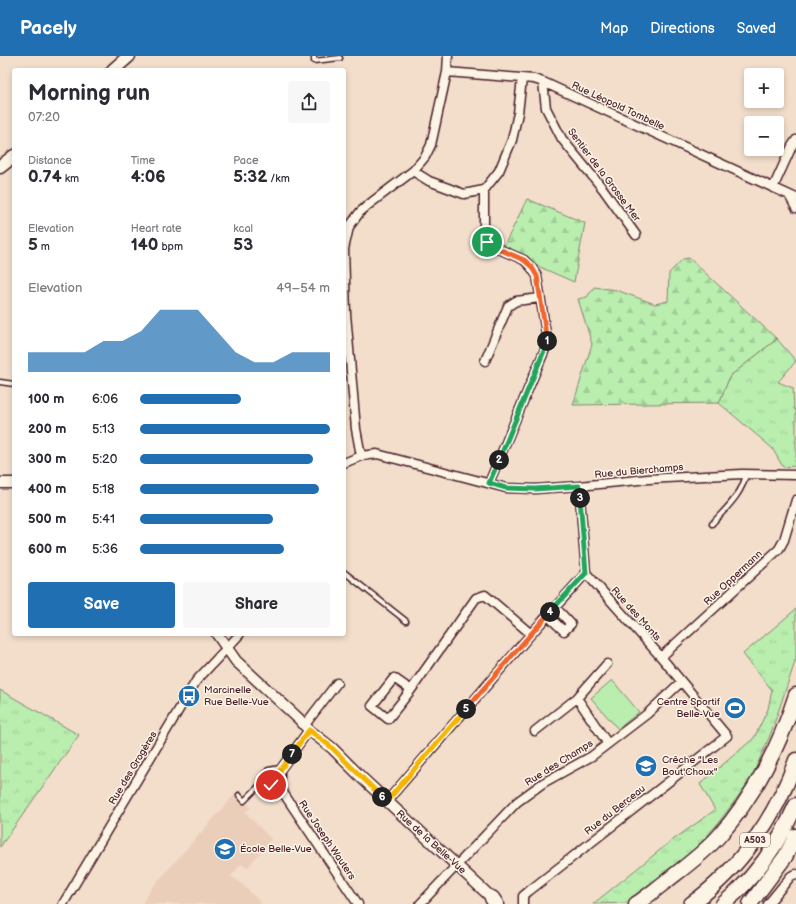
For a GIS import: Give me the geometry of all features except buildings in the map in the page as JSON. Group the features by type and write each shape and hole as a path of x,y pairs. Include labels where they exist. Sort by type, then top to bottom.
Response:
{"highway":[{"path":"636,904 695,859 718,837 732,820 755,787 770,759 796,695"},
{"name":"A503","path":"691,904 725,874 755,841 784,790 796,760"},
{"name":"A503","path":"723,904 732,897 750,878 766,858 781,837 796,805"},
{"path":"750,904 786,857 796,836"}],"main road":[{"path":"115,68 129,56"},
{"path":"0,167 12,158"}],"street":[{"path":"346,240 349,227 360,212 413,171 425,157 431,145 447,72 448,56"},
{"name":"Rue Léopold Tombelle","path":"447,72 534,79 543,82 793,196"},
{"path":"489,483 546,346 547,340 537,276 531,266 524,260 487,242 484,224 484,190 499,171 512,140 518,113 522,79"},
{"name":"Sentier de la Grosse Mer","path":"543,82 546,108 562,139 603,190 636,235"},
{"path":"773,188 796,140"},
{"path":"413,171 429,181 464,194 484,190"},
{"path":"793,196 796,208"},
{"path":"485,360 508,306 516,300 540,298"},
{"path":"346,324 356,429 361,456"},
{"name":"Rue du Bierchamps","path":"346,464 361,456 377,454 506,488 535,489 648,479 746,474 796,475"},
{"path":"0,483 12,483"},
{"path":"387,801 531,634 586,573 579,486"},
{"name":"Rue Oppermann","path":"661,657 779,549 784,540 796,500"},
{"name":"Rue des Monts","path":"586,573 661,657 727,736"},
{"path":"411,690 394,678 372,706 388,719 411,690 476,598 485,595 531,634"},
{"path":"548,616 564,631 571,624 555,607"},
{"name":"Rue de la Belle-Vue","path":"219,636 236,661 300,719 306,728 330,746 387,801 457,864 494,901"},
{"name":"Rue des Grogères","path":"63,904 196,681 238,636"},
{"path":"535,730 577,698 607,664"},
{"name":"Rue des Champs","path":"420,904 517,802 543,783 592,756 647,714 681,682"},
{"path":"280,770 269,772 263,782 280,788 280,770 306,728 337,683"},
{"path":"577,698 608,744"},
{"name":"Rue du Berceau","path":"523,904 523,896 528,891 727,736"},
{"name":"Rue Joseph Wauters","path":"280,788 358,904"},
{"path":"768,904 791,876 796,874"}],"lane":[{"path":"314,56 314,61 340,58"},
{"path":"0,382 12,384"},
{"path":"712,524 739,494 746,474"},
{"path":"346,574 406,621"},
{"path":"239,795 244,801 263,782"}],"shaded area":[{"name":"École Belle-Vue","path":"236,793 251,808 245,812 271,839 247,868 241,864 231,876 243,885 262,904 142,904 150,890"}],"green space":[{"path":"527,199 585,223 574,282 524,260 504,246"},
{"path":"689,258 777,339 730,376 719,403 573,405 592,344 578,299 587,297 594,287 616,290 655,304 668,301 669,273 683,259"},
{"path":"777,339 796,361 778,382 793,388 794,409 796,410 796,466 783,467 772,448 719,403 730,376"},
{"path":"796,609 796,659 771,733 751,779 719,822 698,846 628,903 593,904 670,842 715,810 700,784 754,738 768,709 772,690 743,654"},
{"path":"612,680 639,712 618,729 591,698"},
{"path":"0,690 79,735 0,847"}],"place":[{"name":"Marcinelle Rue Belle-Vue","path":"189,696"},
{"name":"Centre Sportif Belle-Vue","path":"735,708"},
{"name":"Crêche \"Les Bout'Choux\"","path":"646,766"},
{"name":"École Belle-Vue","path":"225,849"}],"route":[{"path":"271,785 280,788 280,770 309,730 330,746 387,801 531,634 586,573 579,486 535,489 506,488 489,483 546,346 547,340 537,276 531,266 524,260 487,242"}]}
